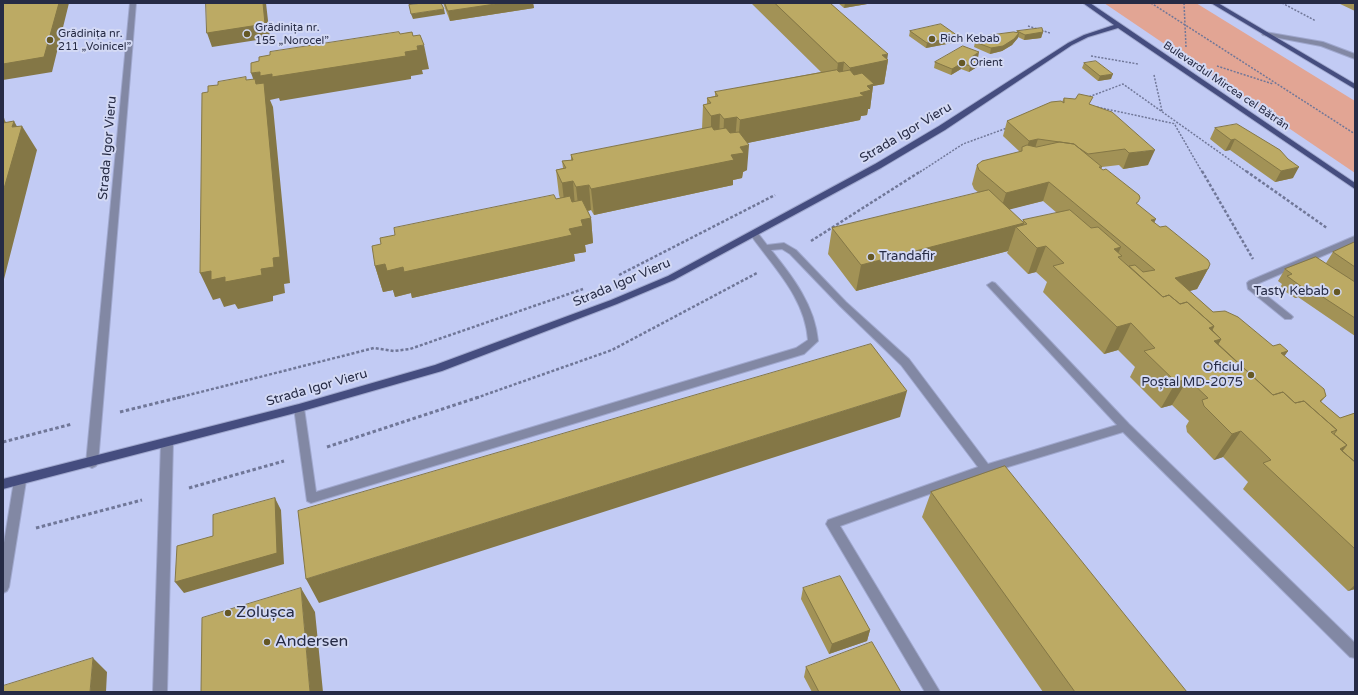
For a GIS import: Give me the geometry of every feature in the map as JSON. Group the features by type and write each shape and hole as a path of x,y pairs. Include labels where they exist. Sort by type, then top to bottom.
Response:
{"main road":[{"name":"Bulevardul Mircea cel Bătrân","path":"1086,3 1117,26 1355,187"},
{"path":"1214,3 1355,88"},
{"name":"Strada Igor Vieru","path":"3,484 92,463 299,408 438,368 533,333 671,278 878,166 942,128 1070,44 1086,36 1117,26"}],"lane":[{"name":"Strada Igor Vieru","path":"92,463 133,3"},
{"path":"1265,34 1322,43 1355,57"},
{"path":"299,408 310,498 800,351 813,341 814,330 795,288 754,234"},
{"path":"1288,317 1253,289 1252,283 1351,240"},
{"path":"765,248 776,246 788,248 843,304 905,362 986,469"},
{"path":"992,285 1125,427 1355,652"},
{"path":"933,692 832,524 986,469 1125,427"},
{"path":"160,692 168,442"},
{"path":"4,580 20,481"}],"path":[{"path":"1151,3 1355,134"},
{"path":"1184,3 1186,48"},
{"path":"1028,26 1054,35 1047,39"},
{"path":"1085,55 1145,66"},
{"path":"1217,66 1277,85"},
{"path":"1154,74 1162,111"},
{"path":"1123,84 1351,240"},
{"path":"1090,106 1175,124 1180,123"},
{"path":"1175,124 1263,277"},
{"path":"617,276 780,193"},
{"path":"168,400 374,348 394,351 410,349 587,287"}],"shaded area":[{"path":"1104,3 1196,3 1355,101 1355,173"}],"building":[{"path":"3,3 59,3 44,57 3,64"},
{"path":"206,3 263,3 265,24 207,33"},
{"path":"441,3 444,9 411,14 409,5"},
{"path":"445,3 502,3 448,11"},
{"path":"775,3 830,3 888,54 882,55 888,60 850,68 844,62 838,63"},
{"path":"941,24 958,36 927,43 910,31"},
{"path":"1042,28 1043,32 1025,35 1017,31"},
{"path":"399,32 400,34 412,32 413,36 420,35 424,45 417,46 418,50 405,52 406,56 272,77 272,74 260,76 260,72 251,73 251,63 259,61 259,57 270,55 270,52"},
{"path":"1014,32 1019,33 1014,39 1003,46 991,48 975,42 984,36"},
{"path":"963,46 979,52 970,58 979,61 970,66 962,63 952,69 935,62"},
{"path":"1096,61 1113,74 1100,76 1084,63"},
{"path":"837,70 839,72 850,70 854,75 862,73 874,84 867,86 871,90 860,93 864,96 740,120 737,117 724,119 720,114 711,116 703,105 711,103 707,98 718,96 715,92"},
{"path":"246,77 246,80 255,79 256,84 264,83 280,257 273,258 274,267 261,269 262,275 225,282 225,277 211,280 211,271 200,273 202,93 208,92 208,86 218,85 218,82"},
{"path":"1079,94 1093,97 1089,104 1112,112 1155,150 1129,153 1125,149 1088,154 1074,144 1038,139 1029,141 1007,121 1051,102 1061,101 1064,103 1064,98 1075,99"},
{"path":"14,121 12,127 22,126 3,192 3,123"},
{"path":"1237,124 1280,150 1288,159 1299,167 1281,171 1235,139 1231,140 1215,128"},
{"path":"712,127 714,130 726,128 730,133 739,132 749,145 740,147 744,153 731,155 734,160 591,189 589,185 576,187 573,181 562,183 556,170 566,168 562,161 573,160 571,155"},
{"path":"1060,142 1074,144 1102,167 1099,167 1103,170 1106,169 1139,195 1140,198 1136,203 1156,219 1151,220 1160,227 1166,226 1208,260 1210,264 1208,269 1175,278 1213,312 1225,311 1238,317 1273,346 1280,344 1288,351 1281,353 1324,389 1326,396 1320,401 1340,418 1355,413 1355,462 1342,451 1347,445 1334,434 1337,430 1304,401 1295,403 1283,392 1273,395 1218,344 1221,339 1212,330 1214,326 1187,302 1180,304 1169,295 1163,297 1129,266 1135,265 1143,272 1155,270 1049,182 1006,193 979,170 977,165 982,161 1022,151 1022,147 1027,145 1036,147"},
{"path":"989,190 1024,223 861,265 832,228"},
{"path":"554,195 556,199 570,196 572,202 582,200 591,218 581,220 583,226 569,229 572,235 404,272 403,267 387,271 385,264 375,266 372,246 381,244 380,238 395,235 394,228"},
{"path":"1070,210 1091,228 1098,227 1121,247 1114,249 1122,256 1118,257 1163,297 1169,295 1180,304 1187,302 1214,326 1209,328 1221,339 1214,341 1273,395 1283,392 1295,403 1304,401 1337,430 1331,432 1347,445 1340,449 1355,462 1355,549 1263,463 1271,460 1241,431 1232,434 1204,406 1202,400 1208,398 1188,379 1176,382 1144,351 1155,348 1131,323 1117,327 1053,266 1064,263 1046,246 1037,248 1016,227 1027,224 1023,220"},
{"path":"1355,242 1355,267 1333,252"},
{"path":"1316,257 1355,282 1355,318 1306,286 1302,287 1287,276 1292,274 1285,269"},
{"path":"871,344 907,391 306,579 298,511"},
{"path":"1005,466 1187,692 1075,692 931,492"},
{"path":"275,498 277,553 175,582 177,546 213,536 213,515"},
{"path":"840,576 870,630 832,644 803,588"},
{"path":"301,588 310,692 201,692 202,618"},
{"path":"872,642 901,692 819,692 806,667"},
{"path":"93,658 90,692 3,692 3,686"}],"place":[{"name":"Grădinița nr. 155 „Norocel”","path":"247,34"},
{"name":"Rich Kebab","path":"932,39"},
{"name":"Grădinița nr. 211 „Voinicel”","path":"50,40"},
{"name":"Orient","path":"962,63"},
{"name":"Trandafir","path":"871,257"},
{"name":"Tasty Kebab","path":"1337,292"},
{"name":"Oficiul Poștal MD-2075","path":"1251,375"},
{"name":"Zolușca","path":"228,613"},
{"name":"Andersen","path":"267,642"}]}
